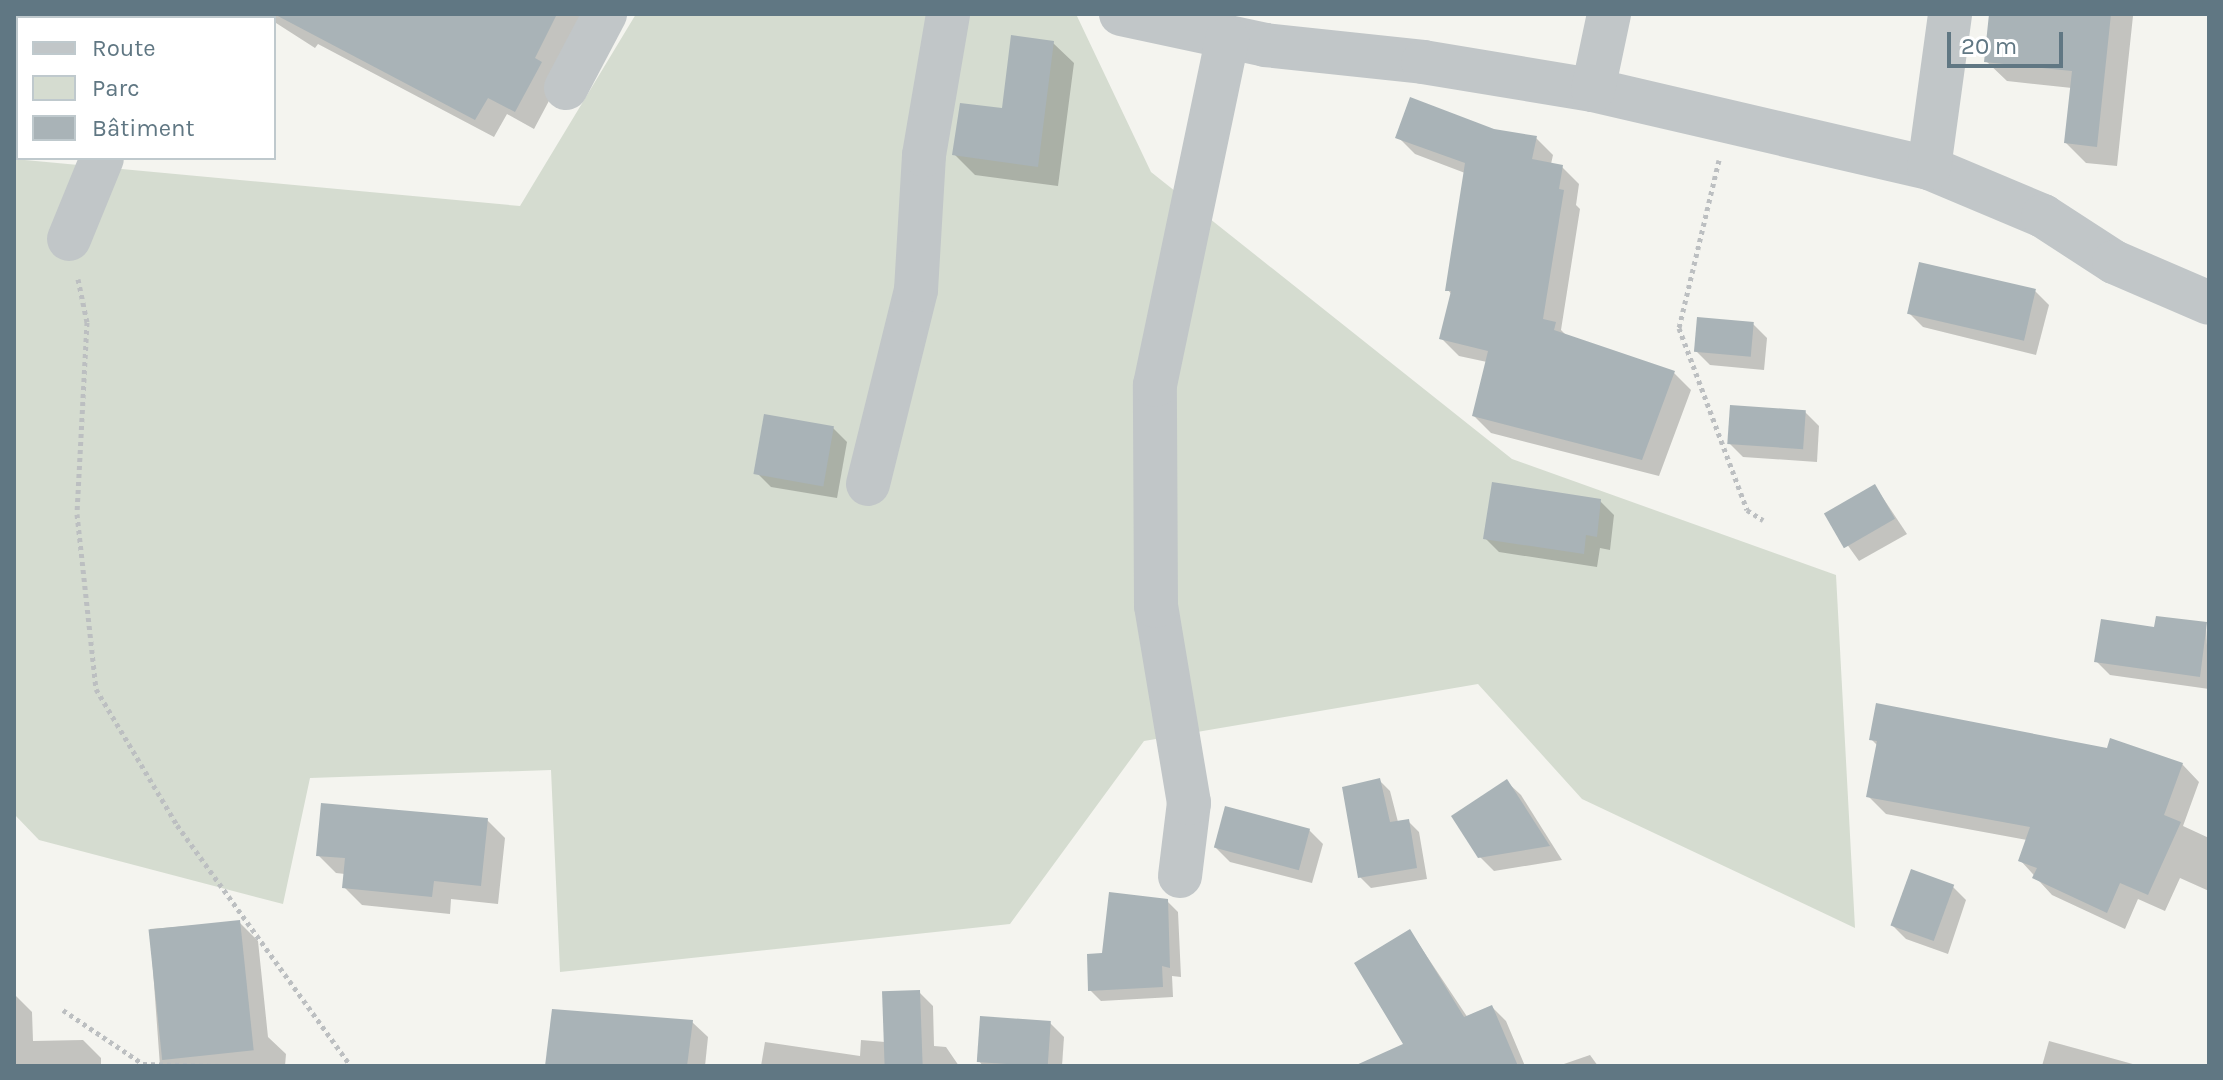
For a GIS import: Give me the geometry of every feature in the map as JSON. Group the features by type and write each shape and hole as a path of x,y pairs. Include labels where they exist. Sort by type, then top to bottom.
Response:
{"street":[{"path":"566,88 605,14"},
{"path":"868,484 916,290 924,155 948,14"},
{"path":"1121,14 1227,39 1423,62 1593,90 1929,168 2043,216 2114,262 2209,303"},
{"path":"1593,90 1609,14"},
{"path":"1929,168 1950,14"},
{"path":"1180,876 1189,803 1156,606 1155,385 1227,39"},
{"path":"69,239 101,160"}],"path":[{"path":"1728,120 1679,328 1747,510 1763,520"},
{"path":"69,239 87,322 77,514 96,689 177,825 351,1066"},
{"path":"63,1010 143,1064 223,1066"},
{"path":"405,1066 473,1066"}],"green space":[{"path":"636,14 1076,14 1151,172 1512,459 1836,575 1855,928 1582,799 1478,684 1144,741 1010,924 560,972 551,770 310,778 283,904 39,840 14,814 14,159 520,206"}],"building":[{"path":"274,14 557,14 535,58 542,62 515,112 488,98 475,120"},
{"path":"1989,14 2111,14 2097,147 2064,143 2072,71 1984,62"},
{"path":"1011,35 1054,41 1038,167 952,155 960,103 1002,108"},
{"path":"1410,97 1494,129 1537,136 1532,159 1563,165 1559,189 1564,190 1543,319 1556,322 1554,330 1675,371 1642,460 1472,416 1488,351 1439,339 1451,291 1445,291 1465,163 1395,138"},
{"path":"1919,262 2036,289 2024,341 1907,314"},
{"path":"1697,317 1754,322 1751,357 1694,352"},
{"path":"1730,405 1806,410 1803,449 1727,444"},
{"path":"764,414 834,426 823,486 753,474"},
{"path":"1492,482 1601,499 1597,537 1586,535 1584,554 1483,539"},
{"path":"1875,484 1895,519 1844,548 1824,514"},
{"path":"2156,616 2207,622 2200,677 2094,662 2101,619 2154,627"},
{"path":"1876,703 2107,748 2110,738 2183,763 2164,815 2181,822 2148,895 2120,883 2107,913 2032,878 2037,868 2018,861 2030,827 1866,797 1877,741 1869,740"},
{"path":"1380,778 1390,822 1409,819 1417,868 1358,878 1342,787"},
{"path":"1507,779 1550,846 1478,858 1451,816"},
{"path":"321,803 488,818 481,886 434,881 432,897 342,888 345,858 316,856"},
{"path":"1225,806 1310,829 1299,870 1214,848"},
{"path":"1911,869 1954,885 1934,941 1890,925"},
{"path":"1109,892 1168,899 1170,968 1162,966 1163,987 1088,991 1087,954 1102,953"},
{"path":"240,920 254,1050 162,1060 149,930"},
{"path":"1410,929 1464,1017 1492,1005 1518,1066 1354,1066 1403,1044 1354,963"},
{"path":"920,990 923,1066 885,1066 882,991"},
{"path":"552,1009 693,1020 687,1066 545,1066"},
{"path":"980,1016 1051,1021 1048,1066 977,1062"}]}
